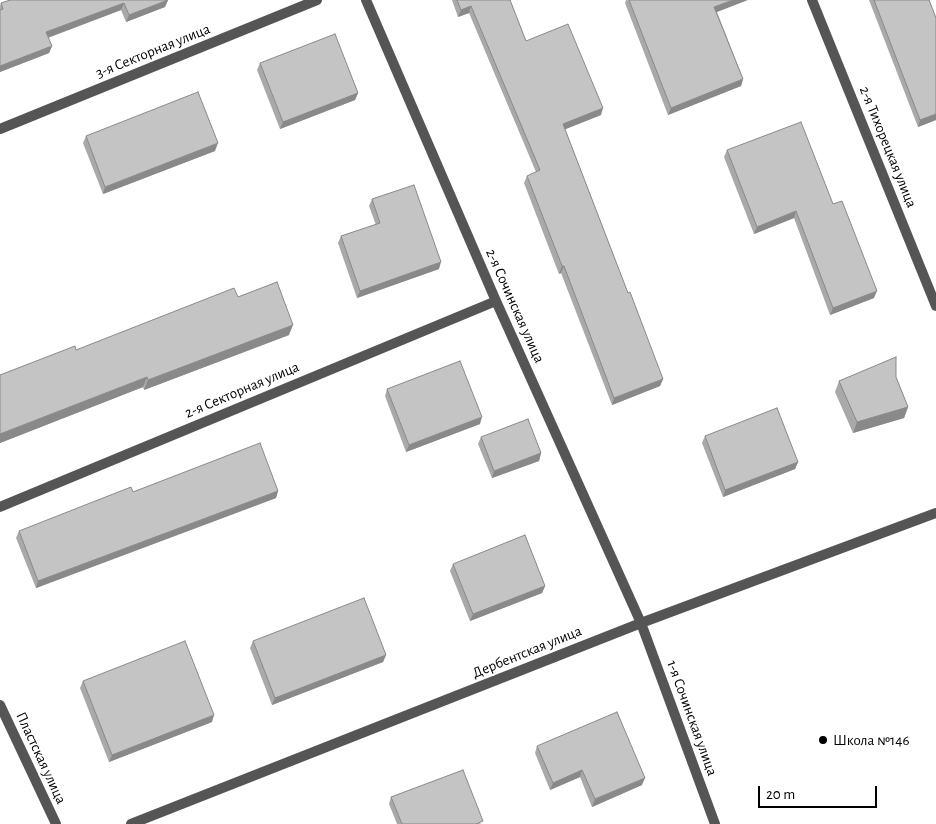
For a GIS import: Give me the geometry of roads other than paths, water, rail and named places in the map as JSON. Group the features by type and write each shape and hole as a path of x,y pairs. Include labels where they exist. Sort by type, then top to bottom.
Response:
{"street":[{"name":"3-я Секторная улица","path":"0,129 318,0"},
{"name":"2-я Сочинская улица","path":"366,0 496,300 641,623"},
{"name":"2-я Тихорецкая улица","path":"812,0 936,306"},
{"name":"2-я Секторная улица","path":"0,506 496,300"},
{"name":"Дербентская улица","path":"131,824 641,623 936,513"},
{"name":"1-я Сочинская улица","path":"641,623 715,824"},
{"name":"Пластская улица","path":"0,705 56,824"}],"place":[{"name":"Школа №146","path":"823,740"}]}
